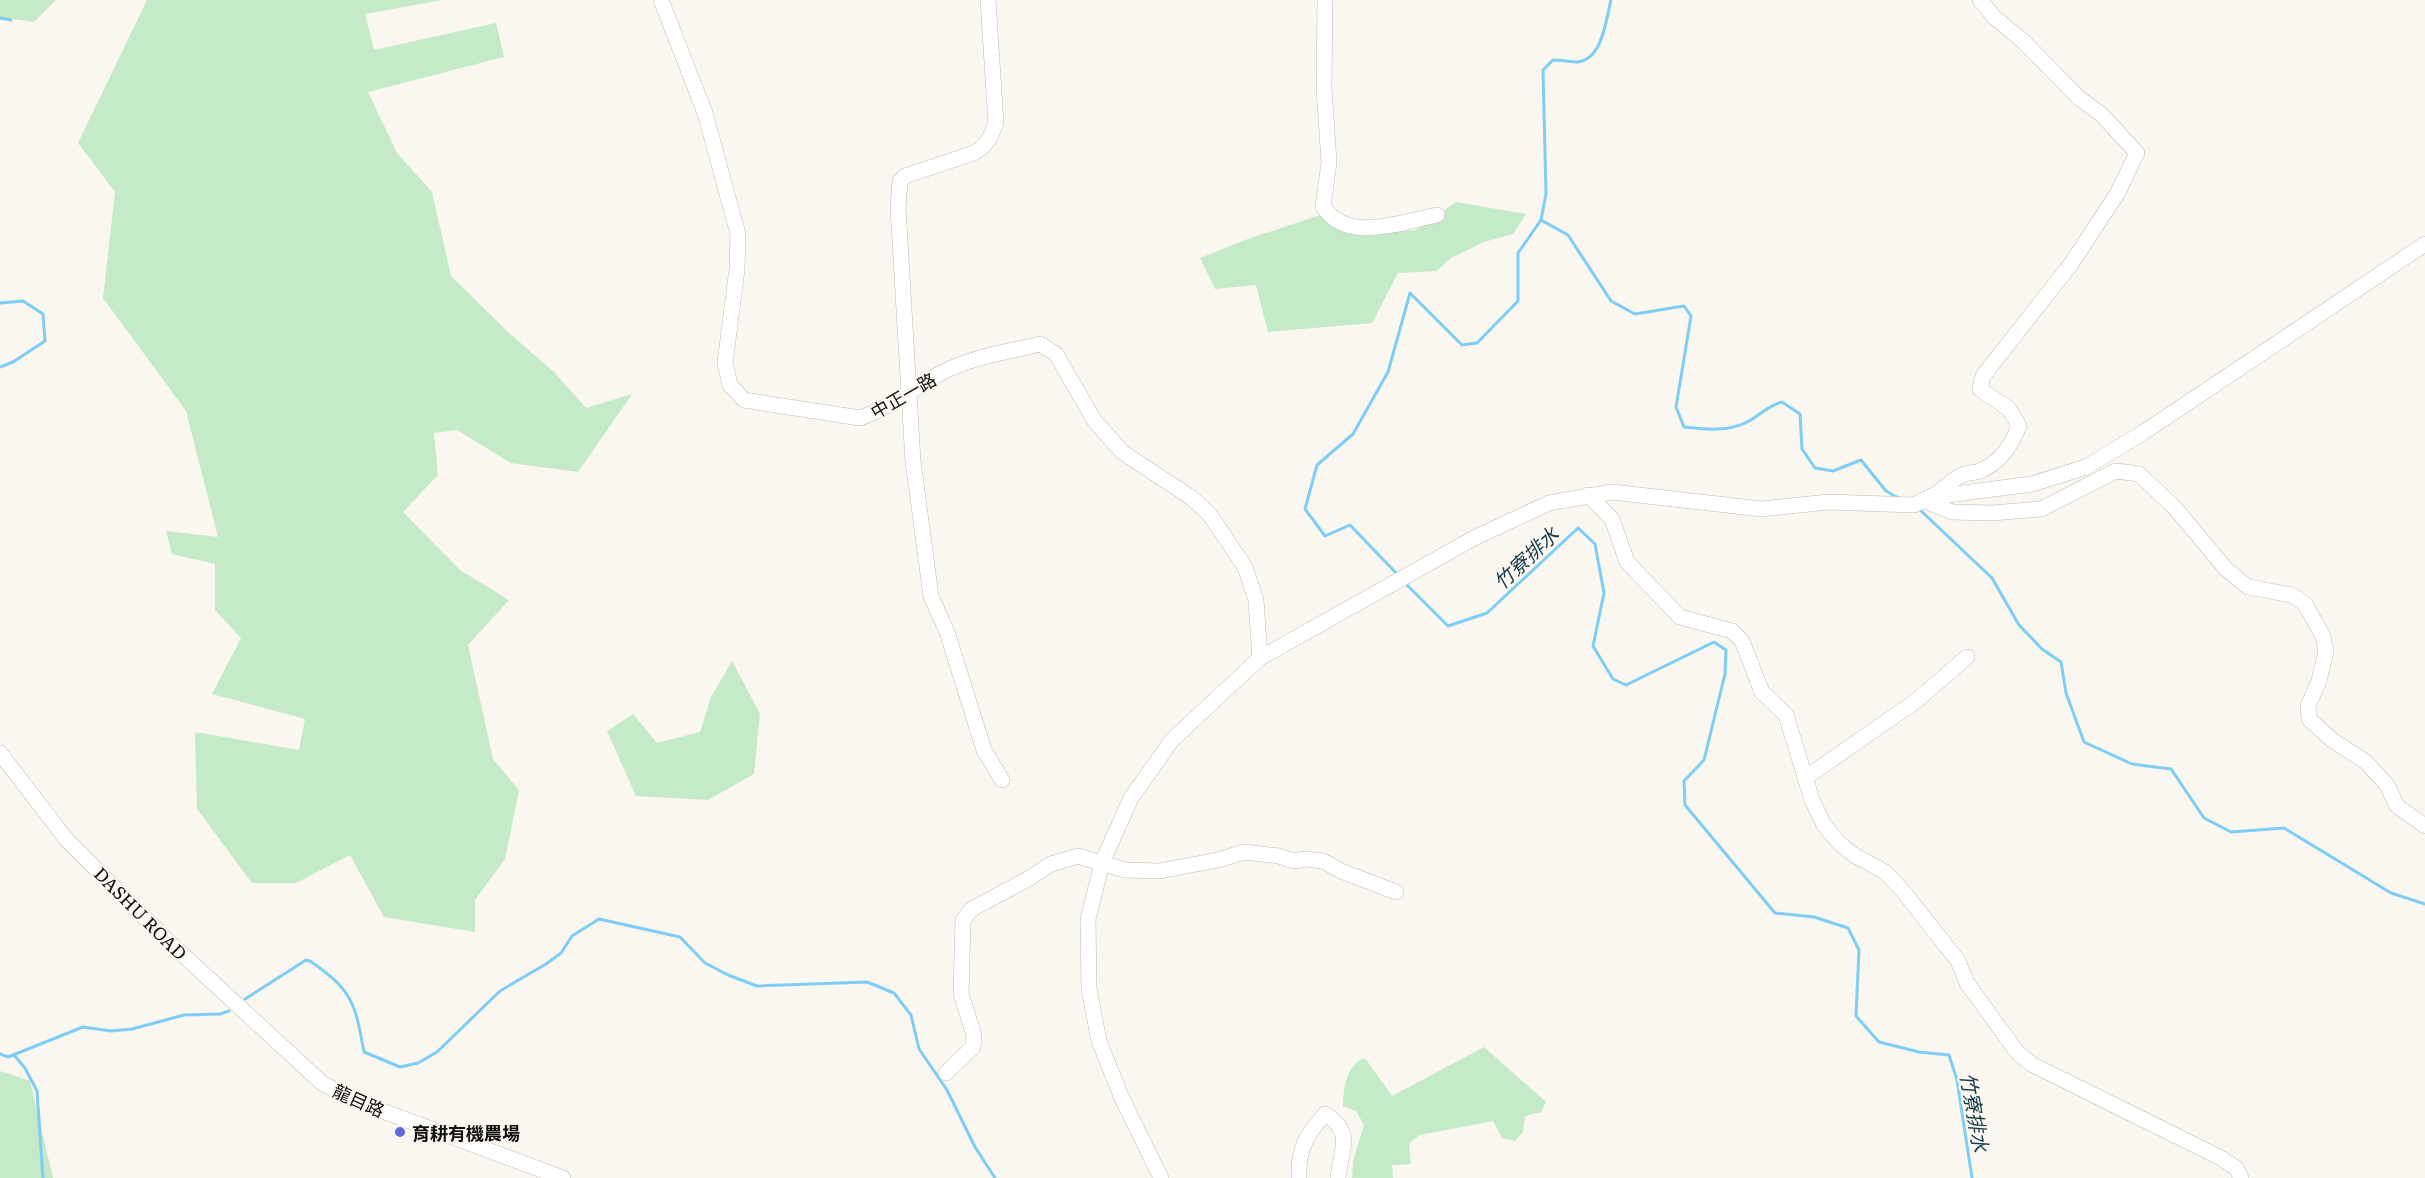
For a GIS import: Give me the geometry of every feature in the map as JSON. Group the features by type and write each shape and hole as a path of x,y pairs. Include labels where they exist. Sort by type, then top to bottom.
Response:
{"street":[{"name":"中正一路","path":"661,0 705,113 738,234 737,269 725,363 730,385 744,400 860,418 874,413 943,372 975,360 1040,344 1056,354 1094,420 1122,452 1192,498 1210,514 1245,567 1256,600 1260,658"},
{"path":"988,0 996,123 991,136 983,148 974,153 905,176 900,181 898,190 913,461 931,596 947,632 984,750 1002,780"},
{"path":"1325,0 1324,87 1329,163 1323,206 1330,218 1339,224 1363,227 1386,227 1437,215"},
{"path":"1161,1178 1121,1096 1097,1031 1089,989 1088,919 1102,863 1131,798 1172,740 1260,658 1484,533 1549,503 1612,492 1761,509 1829,502 1917,501 1934,498 1962,475 1979,471 2000,458 2011,446 2019,426 2009,409 1980,389 1983,376 2064,274 2117,194 2137,153 2102,115 2079,98 2023,41 1994,17 1980,0"},
{"path":"1948,495 2032,484 2086,467 2144,432 2425,244"},
{"path":"1917,501 1952,512 1992,513 2041,509 2116,471 2139,474 2175,508 2226,569 2247,587 2292,595 2306,604 2323,636 2326,651 2319,681 2308,706 2309,719 2332,740 2366,762 2386,785 2397,806 2405,814 2425,826"},
{"path":"1587,495 1612,519 1627,562 1680,617 1732,631 1742,641 1762,692 1786,715 1805,778 1824,825 1839,843 1854,855 1885,872 1903,891 1958,961 1967,983 2017,1052 2031,1064 2221,1158 2236,1168 2241,1178"},
{"path":"1805,778 1916,701 1967,657"},
{"name":"DASHU ROAD","path":"0,753 66,839 170,943 296,1060"},
{"path":"946,1073 973,1047 974,1035 961,994 961,925 967,914 1051,864 1078,856 1125,870 1159,871 1218,860 1244,852 1279,856 1293,861 1305,859 1323,861 1341,872 1396,892"},
{"name":"龍目路","path":"296,1060 322,1083 353,1100 563,1178"},
{"path":"1299,1178 1299,1163 1307,1134 1324,1114 1339,1123 1345,1136 1338,1178"}],"green space":[{"path":"0,0 56,0 34,22 0,17"},
{"path":"147,0 443,0 365,14 374,50 496,23 504,57 368,92 397,153 432,192 451,276 508,332 554,372 586,408 632,394 578,472 511,463 457,430 434,433 438,475 403,512 460,570 509,600 468,645 493,759 519,790 505,859 475,900 475,932 384,917 350,855 296,883 252,883 197,809 195,732 299,750 305,719 212,694 241,638 215,610 215,564 172,554 166,531 218,537 186,411 103,298 115,192 78,143"},
{"path":"1456,202 1526,214 1513,234 1484,242 1451,258 1437,271 1398,273 1372,323 1268,332 1256,285 1215,289 1200,258 1245,240 1326,213 1362,226 1414,231"},
{"path":"732,661 760,714 754,774 708,800 636,796 607,731 633,714 657,743 700,732 711,697"},
{"path":"1484,1047 1546,1102 1541,1112 1525,1116 1523,1132 1515,1141 1502,1138 1493,1121 1420,1135 1409,1143 1411,1164 1392,1165 1393,1178 1352,1178 1353,1161 1364,1125 1356,1111 1343,1106 1345,1085 1354,1065 1365,1058 1392,1096"},
{"path":"0,1071 30,1081 53,1178 0,1178"}],"waterway":[{"name":"竹寮排水","path":"1399,576 1350,525 1325,536 1305,509 1317,465 1353,434 1388,372 1410,293 1462,345 1477,343 1518,301 1518,253 1541,220 1546,194 1543,70 1553,60 1578,62 1593,54 1602,37 1611,0"},
{"path":"0,18 11,20"},
{"path":"1541,220 1568,235 1611,301 1635,314 1684,306 1691,316 1676,407 1684,427 1731,428 1750,421 1771,406 1782,402 1800,414 1802,449 1815,468 1833,471 1861,460 1886,491 1900,499"},
{"path":"0,303 23,301 43,314 45,341 13,362 0,367"},
{"path":"1919,509 1992,578 2019,625 2042,649 2061,662 2066,693 2084,742 2132,764 2171,769 2204,818 2231,832 2284,828 2391,893 2425,904"},
{"name":"竹寮排水","path":"1405,583 1448,626 1487,613 1578,528 1595,544 1604,593 1593,646 1613,679 1626,685 1714,642 1726,650 1725,674 1704,760 1684,781 1685,805 1775,913 1814,917 1848,928 1859,950 1856,1016 1879,1042 1919,1052 1949,1055 1957,1080 1972,1178"},
{"path":"245,999 306,960 310,961 335,980 349,999 358,1021 364,1052 400,1067 418,1063 437,1052 500,991 546,964 561,953 572,936 599,919 680,937 705,963 757,986 867,982 894,993 911,1015 919,1049 947,1090 975,1147 995,1178"},
{"path":"0,1054 8,1057 83,1027 111,1031 132,1029 184,1015 220,1014 229,1011"},
{"path":"14,1055 25,1068 37,1091 43,1178"}],"place":[{"name":"育耕有機農場","path":"400,1132"}]}
